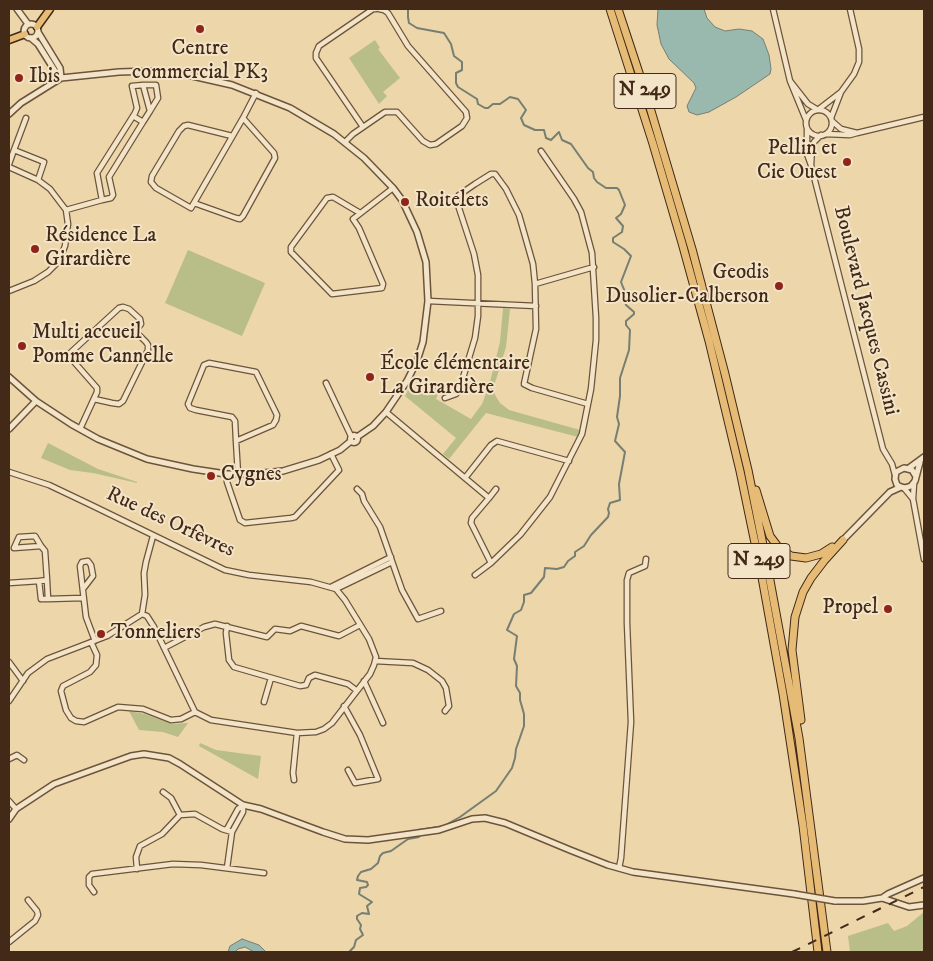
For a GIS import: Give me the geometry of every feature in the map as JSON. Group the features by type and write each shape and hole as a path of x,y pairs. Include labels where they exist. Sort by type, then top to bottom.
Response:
{"highway":[{"name":"N 249","path":"605,9 607,14 614,20"},
{"name":"N 249","path":"610,9 651,136 682,243 713,357 745,494 790,735 818,952"},
{"name":"N 249","path":"618,9 692,249 748,470 799,738 828,952"},
{"name":"N 249","path":"748,470 753,476 770,536 779,548 791,556 806,558 822,554 843,540"},
{"name":"N 249","path":"799,738 802,729 792,650 795,617 803,592 810,578 843,540"}],"main road":[{"path":"37,30 50,9"},
{"path":"9,40 28,36"}],"street":[{"path":"17,9 28,24 32,24 37,30 60,68 61,78"},
{"path":"345,142 385,112 397,112 423,141 430,145 436,144 462,126 467,118 466,112 408,46 388,13 378,9 372,10 319,46 316,53 316,58 363,127"},
{"path":"773,9 790,81 806,120 807,128 813,134 850,135 924,117"},
{"path":"823,135 830,129 833,107 854,74 859,62 859,49 850,9"},
{"path":"28,24 24,28 28,36 38,44 61,78"},
{"path":"28,36 35,36 37,30"},
{"path":"9,114 21,103 61,78 119,72 165,72 215,80 256,94 306,117 345,142 393,188 402,201 422,246 426,262 428,301 423,342 416,361 407,381 386,412 373,426 331,454 302,466 267,474 226,474 147,459 80,429 36,401 9,377"},
{"path":"790,81 808,104 826,112 841,129 857,133"},
{"path":"143,85 150,111"},
{"path":"66,210 111,198 113,195 109,177 158,98 156,86 132,86 137,108 97,173 102,200"},
{"path":"806,120 810,113 818,110 841,92"},
{"path":"232,136 188,125 184,126 179,131 152,176 151,182 156,188 191,208 256,94"},
{"path":"133,116 143,122"},
{"path":"9,291 48,272 59,260 67,236 66,210 50,189 38,180 9,166 26,118"},
{"path":"194,203 240,219 243,216 275,158 274,153 243,118"},
{"name":"Boulevard Jacques Cassini","path":"807,128 807,154 883,449 892,464 895,478"},
{"name":"Boulevard Jacques Cassini","path":"811,165 814,142 823,135"},
{"path":"14,150 44,162 38,180"},
{"path":"474,574 491,563 520,535 550,497 582,434 588,404 596,340 592,253 581,212 541,150"},
{"path":"445,398 456,394 462,381 475,338 478,303 478,275 474,254 457,202 459,194 491,174 495,174 519,215 529,247 536,284 536,329 524,384 588,404"},
{"path":"360,213 333,197 327,198 291,247 291,252 332,294 382,288 383,284 359,228 353,219 393,188"},
{"path":"536,284 594,267"},
{"path":"428,301 536,306"},
{"path":"60,360 68,355 118,308 129,309 140,319 141,324 136,330 148,345 148,350 123,401 119,404 94,398"},
{"path":"68,355 97,388 80,429"},
{"path":"236,441 273,425 277,415 256,372 210,363 204,365 188,404 190,408 232,417 235,421 236,441 238,474"},
{"path":"326,383 353,438"},
{"path":"9,429 36,401"},
{"path":"386,412 489,498"},
{"path":"465,478 491,445 498,442 569,461"},
{"path":"226,474 240,520 246,523 292,518 339,470 331,454"},
{"path":"924,457 915,476 913,499 924,559"},
{"path":"843,540 890,492 898,470 920,462"},
{"path":"892,464 906,468 915,476"},
{"name":"Rue des Orfèvres","path":"9,472 57,489 224,570 249,575 311,582 333,588"},
{"path":"895,478 913,499"},
{"path":"890,492 908,488 914,483"},
{"path":"357,489 362,494 364,501 380,527 402,590 418,619 441,611"},
{"path":"491,563 471,523 472,518 496,489"},
{"path":"42,546 14,548 19,537 36,536 42,546 45,551 48,599"},
{"path":"9,701 33,668 47,659 107,636 142,614 146,595 144,573 153,536"},
{"path":"619,868 631,722 627,623 628,580 629,573 645,566 646,559"},
{"path":"142,614 147,616 154,627 195,712 211,720 297,733 316,732 332,723 370,674 375,661 374,648 345,600 333,588 391,560"},
{"path":"83,589 93,576 91,565 88,561 82,562 80,566 86,617 97,655 96,666 90,672 62,686 61,691 66,710 71,718 84,722 118,707 143,710 171,720 181,719 195,712"},
{"path":"9,583 47,580"},
{"path":"39,581 41,599 84,598"},
{"path":"164,648 204,627 215,624 267,637 275,628 290,631 301,626 338,636 360,625"},
{"path":"227,626 226,633 230,664 234,667 300,686 306,685 309,678 315,675 348,684 356,690"},
{"path":"375,661 413,663 428,670 442,681 446,688 449,706 445,711"},
{"path":"9,662 23,680"},
{"path":"264,702 271,678"},
{"path":"364,680 383,724"},
{"path":"344,706 360,735 378,779 355,783 348,770"},
{"path":"294,780 297,733"},
{"path":"9,819 16,809 65,779 131,756 144,754 168,758 180,764 243,805 270,812 336,837 354,840 368,840 439,830 472,819 490,819 533,833 570,850 619,868 648,874 835,901 863,902 882,898 924,878"},
{"path":"9,759 17,755 24,760"},
{"path":"163,792 171,798 180,815"},
{"path":"9,801 16,809"},
{"path":"227,829 238,809 243,805"},
{"path":"227,868 232,832 243,812 243,805"},
{"path":"136,869 136,857 140,846 144,842 162,834 180,815 195,814 222,829 232,832"},
{"path":"94,892 89,885 89,878 92,874 173,864 264,872"},
{"path":"882,898 909,907 924,905"},
{"path":"9,942 35,921 38,915 28,900"}],"green space":[{"path":"375,40 380,48 378,49 400,78 383,92 387,96 379,104 349,58"},
{"path":"188,250 265,283 242,336 165,303"},
{"path":"503,308 510,309 506,347 494,386 495,395 500,403 509,410 580,430 578,437 486,413 449,459 443,454 456,438 405,396 410,386 428,396 435,385 441,387 436,399 471,419 482,404 489,386 500,342"},
{"path":"48,443 98,469 137,483 70,470 41,458"},
{"path":"129,711 145,714 172,724 188,723 178,737 163,732 139,730"},
{"path":"200,743 216,750 261,756 258,779 199,746"},
{"path":"924,912 924,952 850,952 848,936 888,923 894,931 907,926"}],"water":[{"path":"658,9 704,9 707,18 715,27 725,31 739,29 752,31 763,39 769,55 770,74 736,97 709,112 697,115 689,112 687,106 696,88 694,83 669,59 661,44 657,25"},
{"path":"242,939 259,945 266,952 254,952 245,947 235,952 228,952 230,946"}],"waterway":[{"path":"408,9 409,23 417,28 444,33 451,44 454,56 462,62 462,70 456,73 458,87 477,99 478,104 485,108 493,104 500,104 510,97 518,99 526,110 521,118 524,125 535,130 544,130 546,138 551,140 559,132 562,140 571,144 593,172 597,182 606,188 617,188 619,190 625,205 621,214 616,218 623,226 622,232 613,238 613,242 631,256 621,282 627,297 626,305 634,312 626,321 626,325 630,330 629,350 620,378 617,417 619,424 615,441 625,452 619,484 620,500 610,503 608,517 591,535 584,546 575,552 575,556 564,567 557,569 545,568 544,577 531,593 524,595 521,610 514,614 507,630 517,636 514,659 517,666 516,686 520,693 524,714 524,726 512,768 496,791 460,817 444,826 418,830"},
{"path":"349,952 354,947 356,940 363,935 357,916 362,913 369,914 367,906 372,902 359,894 360,888 368,885 367,882 357,880 358,876 361,872 371,869 378,863 383,853 391,851 408,839 419,837"}],"railway":[{"path":"792,952 924,887"}],"place":[{"name":"Centre commercial PK3","path":"200,29"},
{"name":"Ibis","path":"19,78"},
{"name":"Pellin et Cie Ouest","path":"847,162"},
{"name":"Roitelets","path":"405,202"},
{"name":"Résidence La Girardière","path":"35,249"},
{"name":"Geodis Dusolier-Calberson","path":"779,286"},
{"name":"Multi accueil Pomme Cannelle","path":"22,346"},
{"name":"École élémentaire La Girardière","path":"370,377"},
{"name":"Cygnes","path":"211,476"},
{"name":"Propel","path":"888,609"},
{"name":"Tonneliers","path":"101,634"}]}
